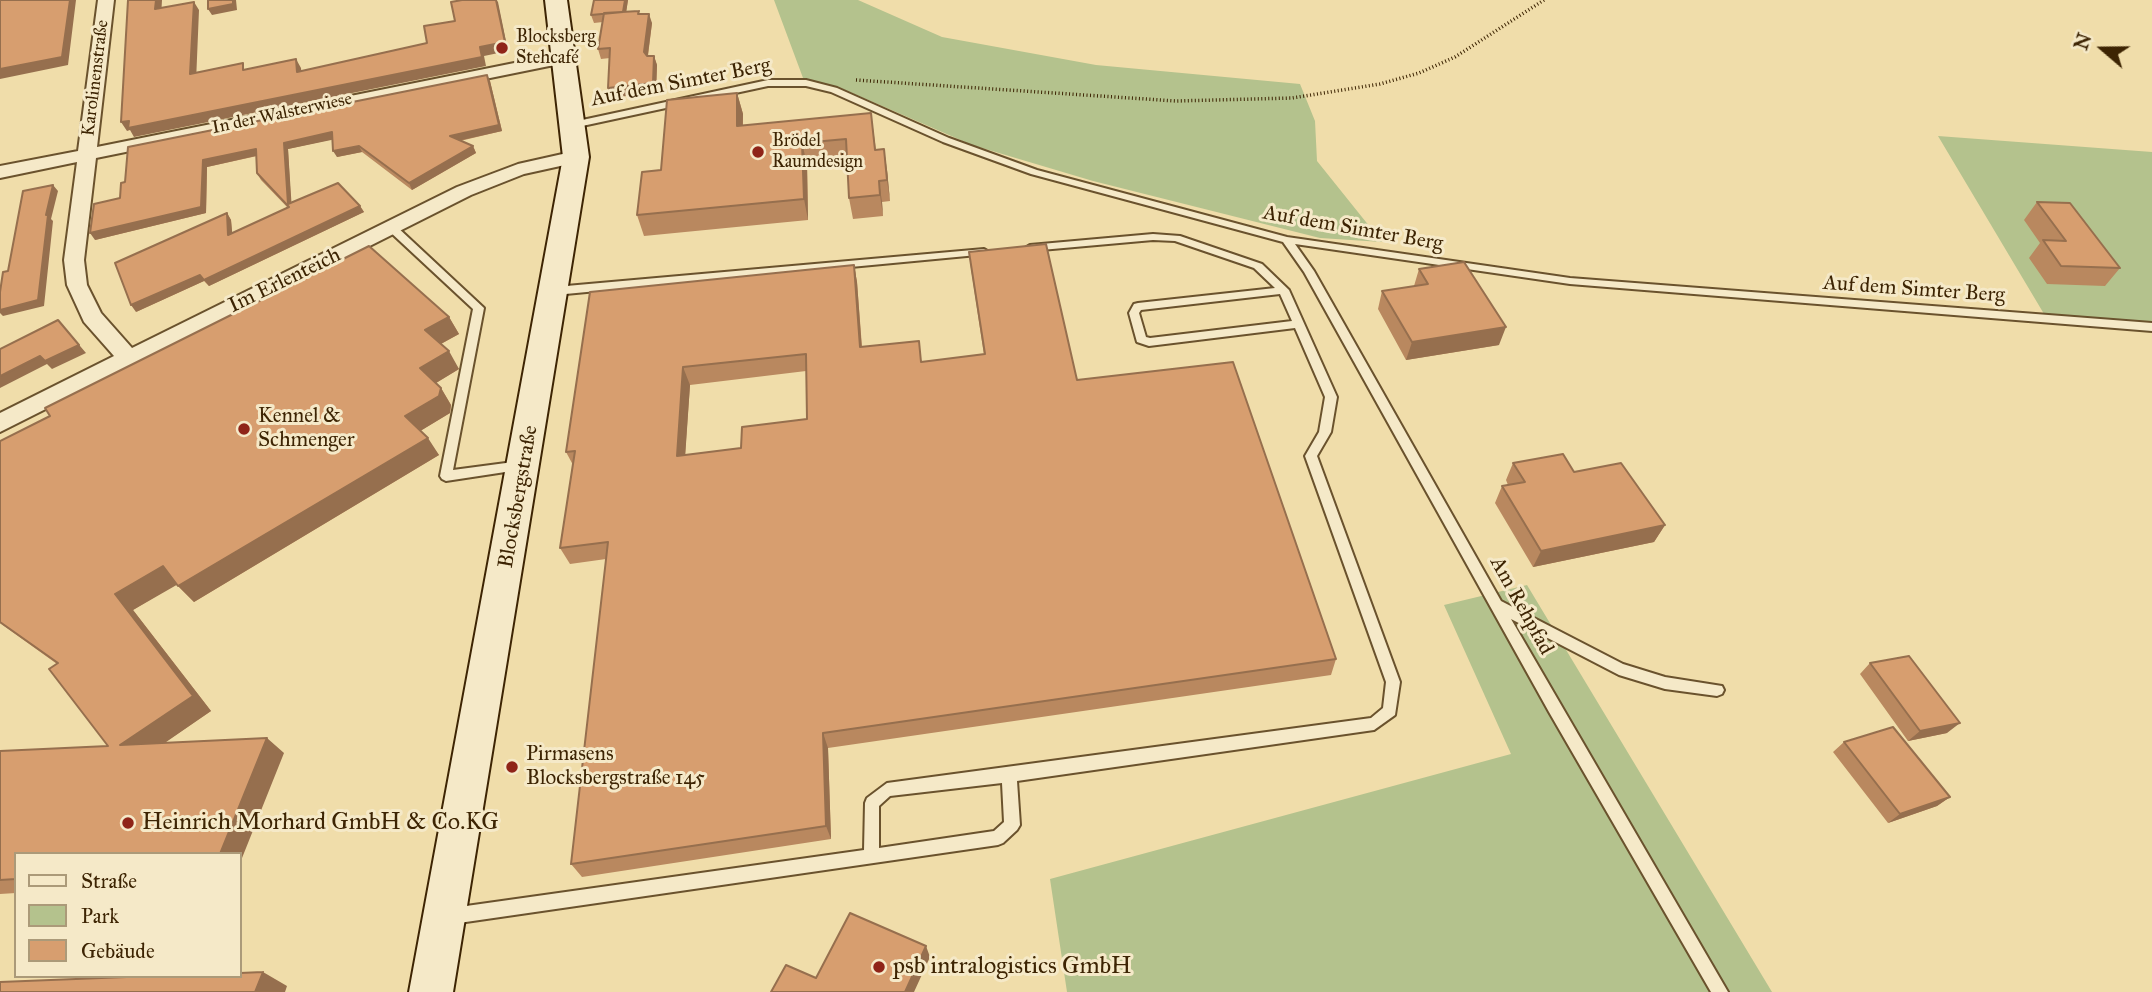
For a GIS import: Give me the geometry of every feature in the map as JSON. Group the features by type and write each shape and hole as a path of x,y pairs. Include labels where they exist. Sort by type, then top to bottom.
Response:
{"main road":[{"name":"Blocksbergstraße","path":"430,992 555,291 576,157 556,0"}],"street":[{"name":"Karolinenstraße","path":"106,0 74,260 78,285 92,317 129,359"},
{"name":"In der Walsterwiese","path":"0,172 565,58"},
{"name":"Im Erlenteich","path":"0,424 500,176 576,157"}],"lane":[{"name":"Auf dem Simter Berg","path":"573,125 747,87 806,83 834,90 946,140 1034,172 1287,240 1570,281 2152,327"},
{"path":"392,228 479,308 446,476 524,466"},
{"path":"871,857 872,803 887,790 1374,724 1390,710 1393,682 1311,456 1325,432 1331,397 1284,290 1258,266 1177,238 1153,237 1014,249"},
{"name":"Am Rehpfad","path":"1287,240 1309,271 1496,604 1720,992"},
{"path":"555,291 1000,251"},
{"path":"1284,290 1138,307 1134,313 1141,339 1149,342 1298,324"},
{"path":"1496,604 1619,669 1665,683 1717,690"},
{"path":"445,917 998,838 1012,825 1009,775"}],"path":[{"path":"844,79 1176,101 1292,98 1380,84 1419,73 1455,57 1544,0"}],"green space":[{"path":"774,0 858,0 942,37 1096,65 1300,84 1315,121 1317,161 1382,242 1320,238 1093,181 972,145 836,86 806,86"},
{"path":"1938,136 2152,152 2152,327 2047,319"},
{"path":"1527,585 1772,992 1067,992 1050,879 1511,754 1444,605"}],"building":[{"path":"0,0 70,0 62,57 0,69"},
{"path":"128,0 156,0 155,9 194,2 190,74 243,63 243,70 296,59 297,72 427,43 424,26 455,21 451,2 462,0 496,0 505,42 480,47 482,57 128,128 129,121 121,122"},
{"path":"208,0 233,0 233,4 208,9"},
{"path":"594,0 625,0 623,12 591,15"},
{"path":"639,11 638,14 649,14 644,52 647,56 654,56 653,83 608,88 610,48 598,49 604,13"},
{"path":"487,75 499,125 450,136 473,146 409,183 359,146 333,151 332,132 284,143 288,204 338,183 360,206 204,280 200,275 131,305 115,263 227,213 228,235 289,207 257,173 256,149 203,160 201,207 90,233 94,204 120,198 121,183 125,182 128,147"},
{"path":"737,93 737,126 871,113 875,150 884,149 887,180 879,181 880,195 849,198 846,139 802,143 804,199 637,215 642,172 661,170 667,100"},
{"path":"53,185 46,215 38,300 0,310 3,272 8,271 23,191"},
{"path":"2037,202 2070,203 2120,268 2061,266 2043,240 2066,241"},
{"path":"1046,244 1077,380 1233,362 1336,659 823,733 826,826 571,864 608,542 560,548 575,451 566,452 590,292 854,265 860,347 919,341 921,362 985,354 969,252","holes":["806,354 807,419 742,427 741,448 677,456 683,367"]},
{"path":"369,246 449,317 425,330 449,351 420,368 441,388 439,396 405,416 428,438 178,586 163,566 115,594 193,696 120,745 267,738 221,852 14,852 14,879 0,880 0,751 108,746 49,669 58,663 0,622 0,441 50,416 45,408"},
{"path":"1464,262 1506,327 1412,342 1382,291 1428,284 1419,269"},
{"path":"58,320 79,345 45,361 40,356 0,376 0,349"},
{"path":"1563,454 1574,472 1621,463 1665,525 1541,551 1502,486 1525,482 1513,463"},
{"path":"1909,656 1960,723 1920,731 1870,663"},
{"path":"1893,727 1950,797 1900,814 1844,742"},
{"name":"psb intralogistics GmbH","path":"850,913 926,946 905,992 771,992 786,965 816,978"},
{"path":"263,972 255,992 0,992 0,982 101,978 242,978 242,973"}],"place":[{"name":"Blocksberg Stehcafé","path":"502,48"},
{"name":"Brödel Raumdesign","path":"758,152"},
{"name":"Kennel & Schmenger","path":"244,429"},
{"name":"Pirmasens Blocksbergstraße 145","path":"512,767"},
{"name":"Heinrich Morhard GmbH & Co.KG","path":"128,823"},
{"name":"psb intralogistics GmbH","path":"879,967"}]}
